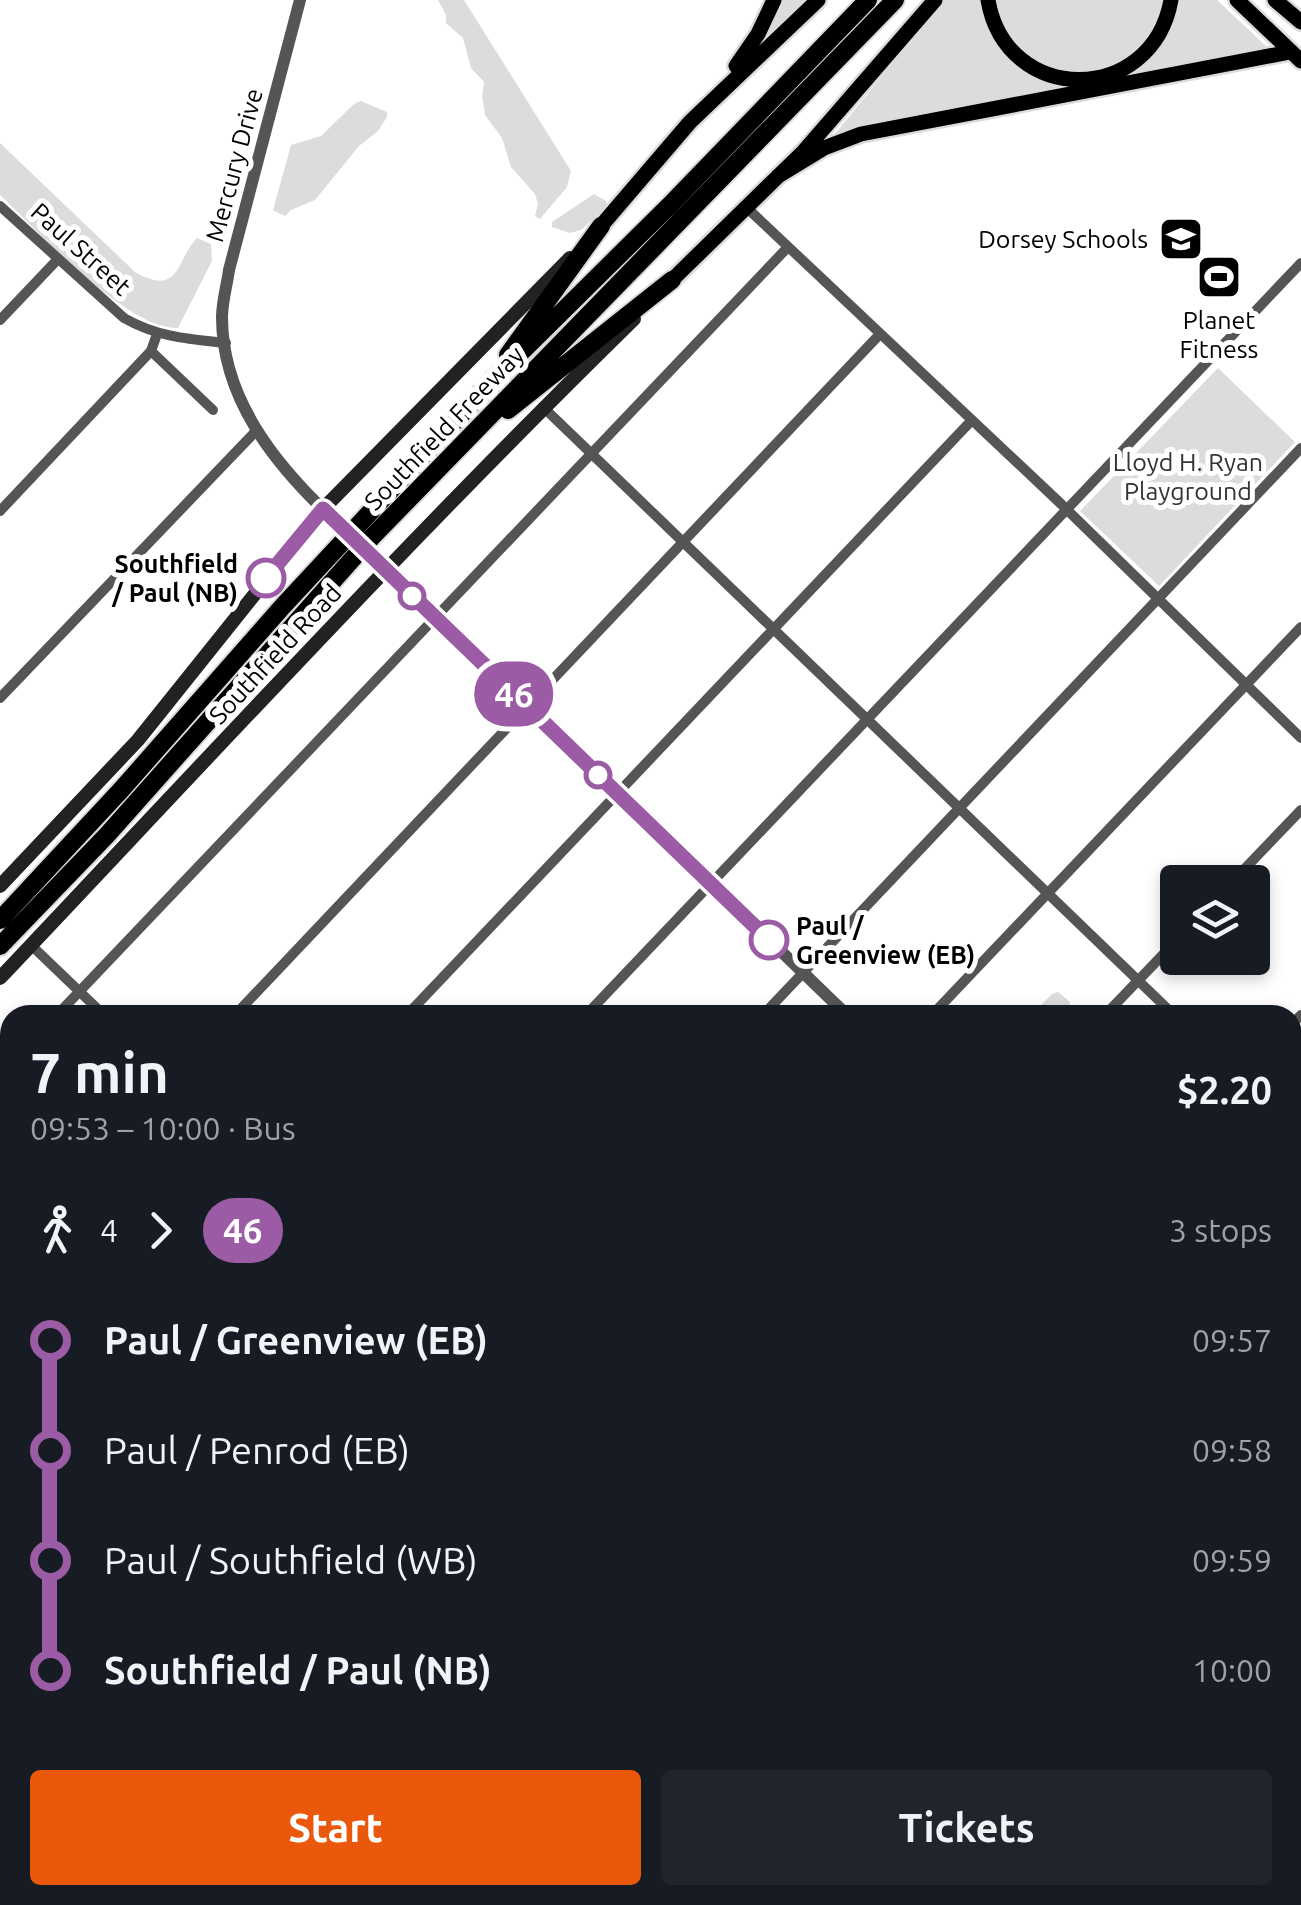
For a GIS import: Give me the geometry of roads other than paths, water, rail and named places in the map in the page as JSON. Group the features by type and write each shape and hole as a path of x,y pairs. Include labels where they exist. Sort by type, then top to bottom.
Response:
{"highway":[{"name":"Southfield Freeway","path":"0,920 494,379 868,0"},
{"name":"Southfield Freeway","path":"0,946 371,538 894,0"},
{"path":"494,379 512,348 601,226"},
{"path":"478,428 516,405 672,280"},
{"path":"0,904 78,835"},
{"path":"0,956 66,877"}],"main road":[{"path":"601,226 732,72 758,34 774,0"},
{"path":"690,122 818,0"},
{"path":"672,280 856,93 935,0"},
{"path":"988,0 1000,36 1021,60 1056,77 1083,80 1113,74 1144,54 1162,30 1171,0"},
{"path":"1237,0 1296,56"},
{"path":"1275,0 1301,22"},
{"path":"778,176 824,148 861,134 1296,56"},
{"name":"Southfield Road","path":"0,886 138,740 327,514 601,226"},
{"name":"Southfield Road","path":"0,978 382,566 672,280"}],"street":[{"name":"Mercury Drive","path":"226,342 222,316 229,270 300,0"},
{"name":"Paul Street","path":"0,206 124,318 157,334 226,342"},
{"path":"746,207 1301,738"},
{"path":"67,1005 788,247"},
{"path":"0,320 58,260"},
{"path":"596,1005 1301,262"},
{"path":"0,511 152,351 157,334"},
{"path":"245,1005 880,334"},
{"path":"226,342 236,388 256,431 283,469 837,1005"},
{"path":"152,351 212,410"},
{"path":"543,408 1164,1005"},
{"path":"416,1005 972,420"},
{"path":"0,698 256,431"},
{"path":"773,1005 1301,448"},
{"path":"942,1005 1301,627"},
{"path":"1248,865 1301,810"},
{"path":"31,944 94,1005"},
{"path":"1115,1005 1160,957"}],"place":[{"name":"Dorsey Schools","path":"1181,239"},
{"name":"Planet Fitness","path":"1219,277"},
{"name":"Southfield / Paul (NB)","path":"266,578"},
{"name":"Paul / Greenview (EB)","path":"769,940"}],"park label":[{"name":"Lloyd H. Ryan Playground","path":"1188,476"}]}
